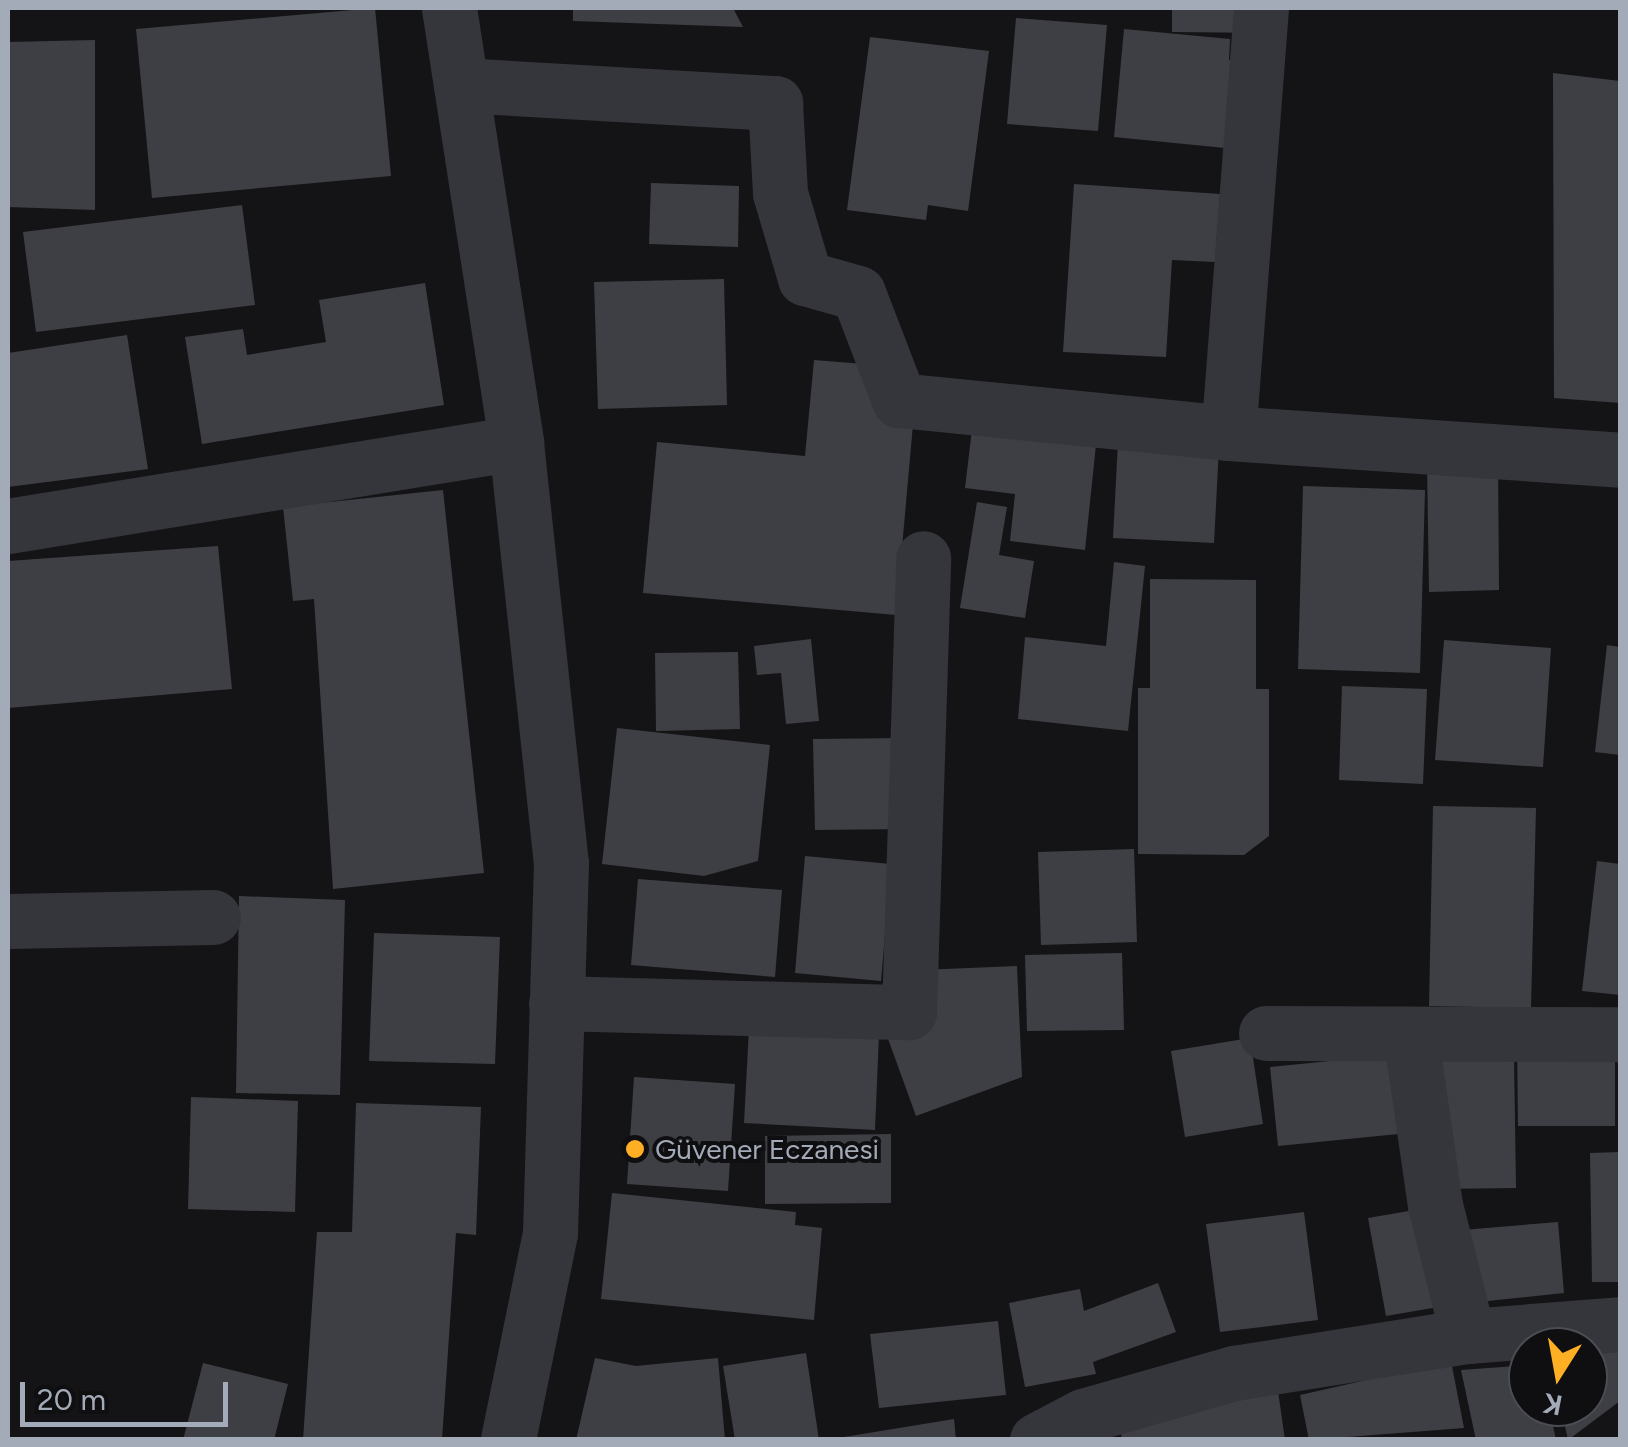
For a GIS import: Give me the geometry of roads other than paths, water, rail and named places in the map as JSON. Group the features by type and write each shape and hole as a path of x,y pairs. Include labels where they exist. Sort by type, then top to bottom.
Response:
{"street":[{"path":"450,8 516,443 562,863 550,1232 508,1440"},
{"path":"1228,433 1262,8"},
{"path":"461,85 775,103 780,193 805,278 858,293 899,400 1228,433 1620,460"},
{"path":"8,526 516,443"},
{"path":"556,1003 909,1012 923,558"},
{"path":"8,921 212,916"},
{"path":"1266,1033 1411,1039 1620,1034"},
{"path":"1411,1039 1436,1205 1468,1336"},
{"path":"1037,1440 1083,1416 1234,1373 1468,1336 1620,1324"}],"place":[{"name":"Güvener Eczanesi","path":"635,1149"}]}
